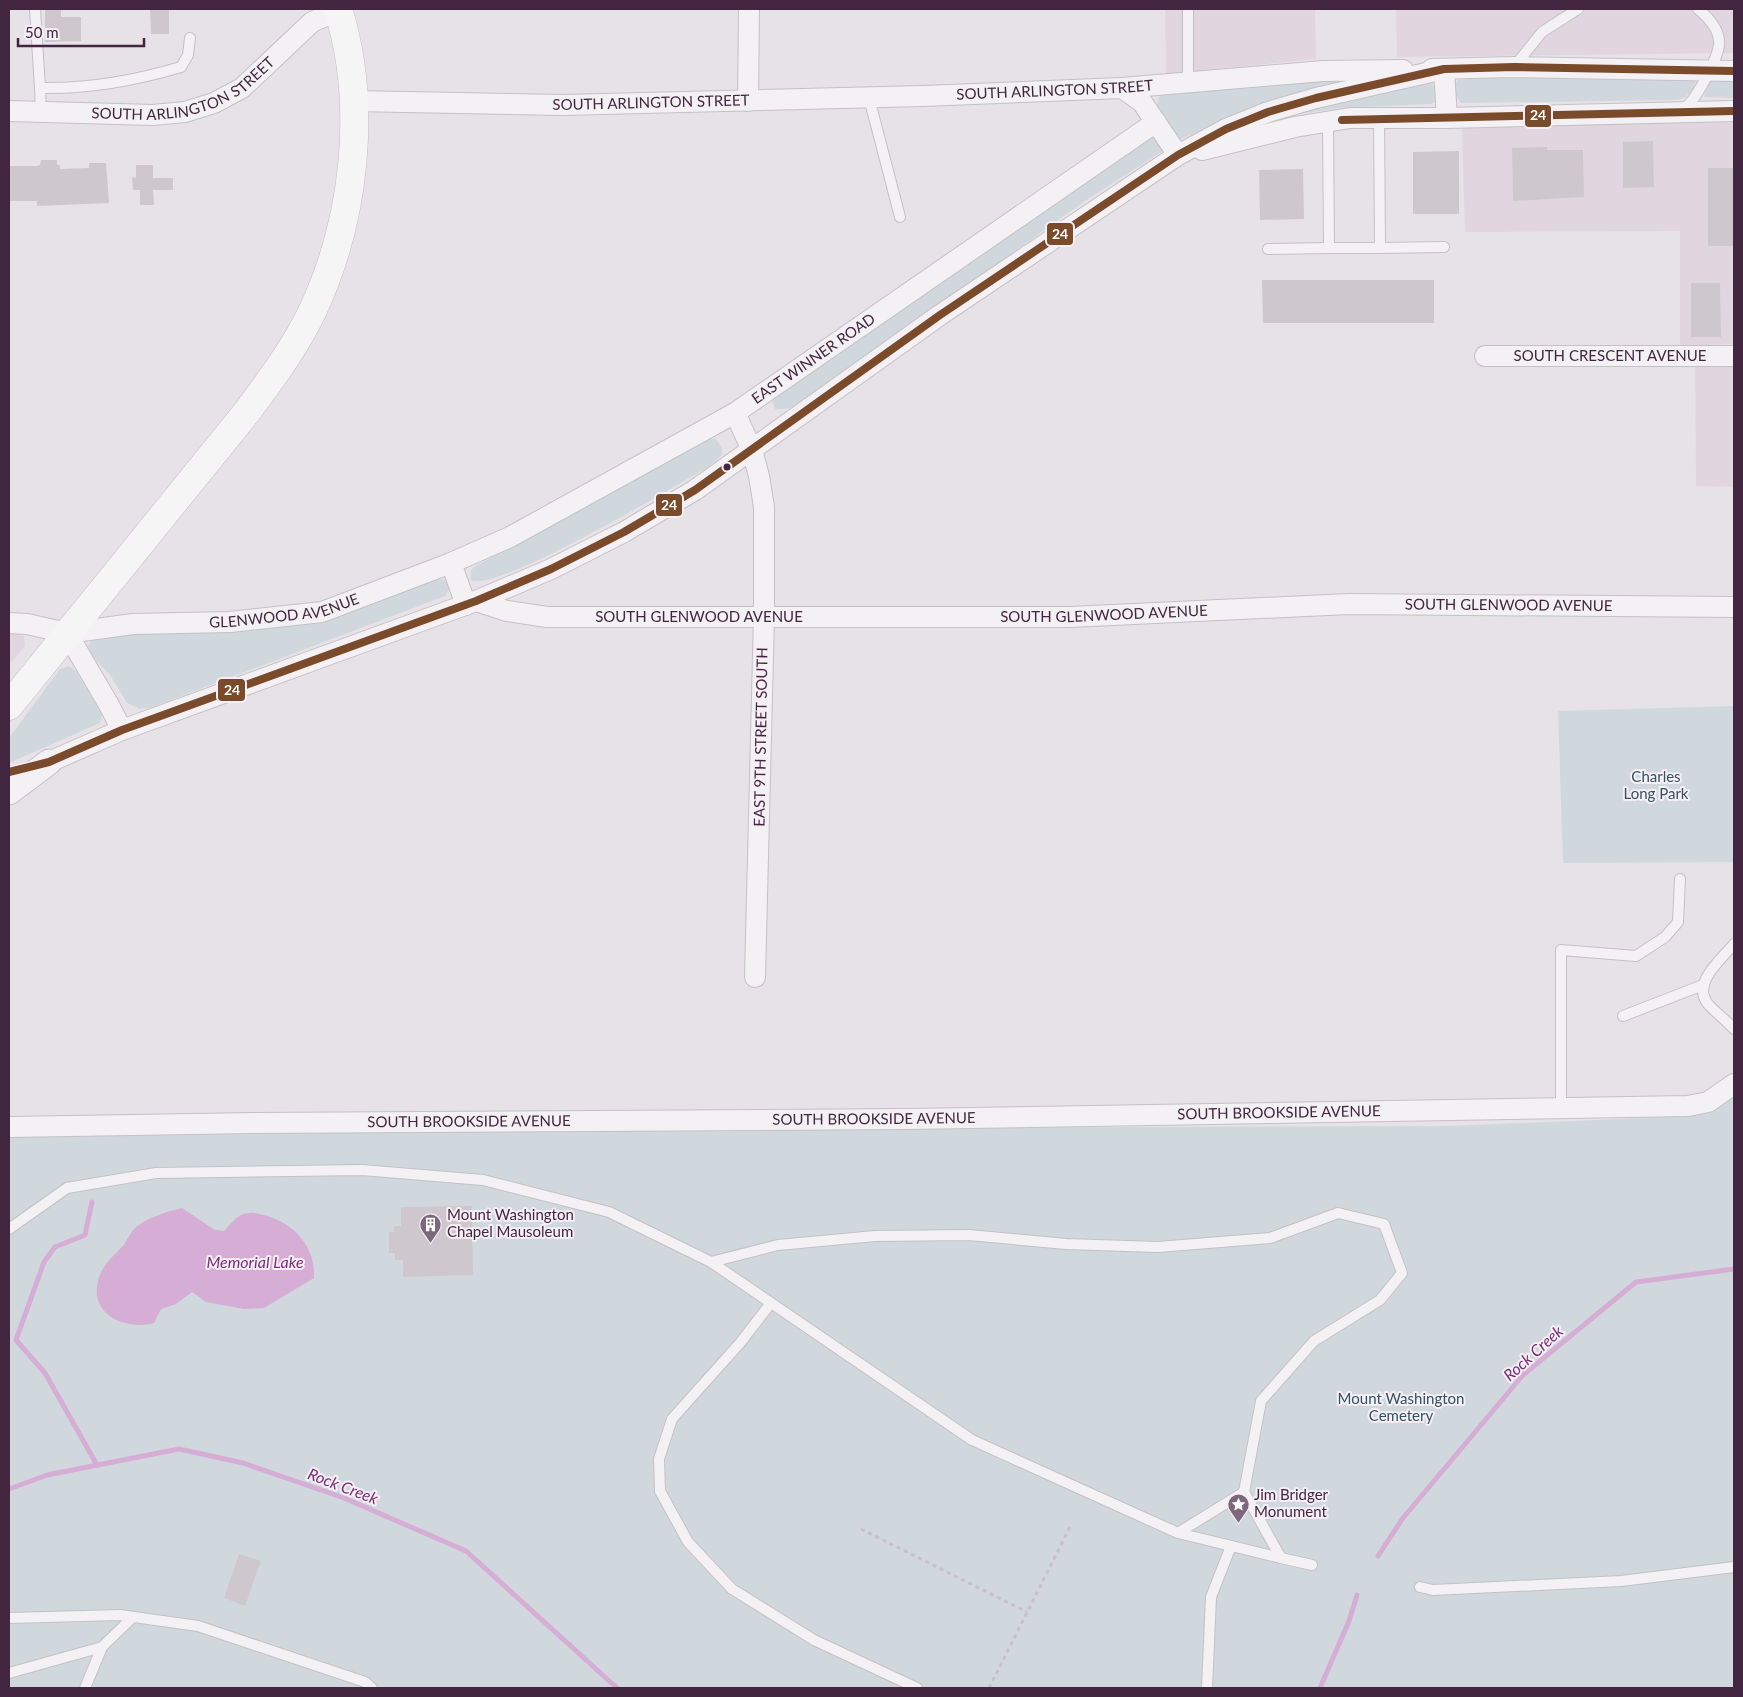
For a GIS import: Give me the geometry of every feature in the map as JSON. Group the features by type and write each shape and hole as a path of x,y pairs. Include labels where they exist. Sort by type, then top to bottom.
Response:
{"main road":[{"path":"9,706 246,413 282,364 298,337 324,281 341,225 364,100 347,46 339,9"}],"street":[{"name":"SOUTH ARLINGTON STREET","path":"9,111 153,114 184,112 214,103 242,88 312,22 339,9"},
{"path":"748,101 749,9"},
{"name":"SOUTH ARLINGTON STREET","path":"364,100 563,105 869,98 1122,88 1323,71 1514,67 1709,69 1734,71"},
{"path":"9,772 50,762 122,730 471,603 550,569 624,532 695,490 940,315 1178,155 1226,129 1268,112 1316,98 1444,69 1447,118"},
{"path":"1122,88 1142,102 1178,155"},
{"path":"1178,155 1295,127 1350,118 1447,118 1734,111"},
{"name":"EAST WINNER ROAD","path":"451,563 510,537 735,413 1156,122"},
{"name":"SOUTH CRESCENT AVENUE","path":"1485,356 1734,356"},
{"name":"EAST 9TH STREET SOUTH","path":"735,413 752,450 760,476 764,507 764,616 755,977"},
{"path":"451,563 471,603"},
{"name":"GLENWOOD AVENUE","path":"67,633 132,624 230,622 322,612 451,563"},
{"name":"SOUTH GLENWOOD AVENUE","path":"471,603 547,617 1070,617 1349,604 1734,607"},
{"path":"9,623 27,624 67,633 122,730"},
{"path":"9,792 50,762"},
{"name":"SOUTH BROOKSIDE AVENUE","path":"9,1127 254,1123 898,1119 1688,1106 1708,1102 1734,1084"}],"lane":[{"path":"35,9 41,112"},
{"path":"1188,9 1188,82"},
{"path":"1514,67 1542,32 1578,9"},
{"path":"1675,113 1689,106 1718,52 1719,40 1712,24 1698,9"},
{"path":"40,88 106,85 143,79 181,68 188,55 190,38"},
{"path":"869,98 900,217"},
{"path":"1379,118 1380,248"},
{"path":"1328,122 1329,248"},
{"path":"1268,249 1444,247"},
{"path":"1561,1109 1561,950 1636,956 1665,937 1678,922 1680,878"},
{"path":"1734,944 1708,975 1703,985 1703,994 1707,1002 1734,1029"},
{"path":"1624,1016 1703,985"},
{"path":"9,1230 67,1188 146,1174 362,1170 483,1180 609,1212 711,1262 972,1440 1178,1533 1312,1565"},
{"path":"711,1262 778,1245 875,1236 969,1235 1066,1244 1158,1247 1270,1238 1338,1214 1384,1224 1402,1273 1380,1300 1314,1342 1261,1401 1244,1492 1281,1558"},
{"path":"771,1303 740,1343 672,1420 658,1459 660,1492 688,1542 732,1590 814,1640 917,1688"},
{"path":"1178,1533 1244,1492"},
{"path":"1208,1688 1211,1597 1231,1546"},
{"path":"1420,1587 1433,1590 1621,1581 1731,1570"},
{"path":"9,1618 120,1615 198,1626 365,1682 372,1688"},
{"path":"84,1688 102,1647 132,1617"},
{"path":"9,1673 102,1647"}],"path":[{"path":"989,1688 1070,1527"},
{"path":"861,1529 1027,1612"}],"shaded area":[{"path":"1165,9 1315,9 1316,59 1166,74"},
{"path":"1396,9 1734,9 1734,53 1397,57"},
{"path":"1734,122 1734,344 1680,346 1680,231 1465,232 1462,128"},
{"path":"1734,364 1734,487 1696,486 1695,365"},
{"path":"9,632 24,636 25,646 9,665"}],"green space":[{"path":"1392,73 1203,130 1177,140 1156,108 1159,97 1167,94"},
{"path":"1697,76 1693,88 1685,97 1678,100 1461,103 1456,96 1456,83 1458,80 1497,77"},
{"path":"1711,79 1734,80 1734,98 1704,97"},
{"path":"1432,83 1435,89 1435,102 1431,104 1339,108 1281,117 1300,108"},
{"path":"1156,135 1164,150 1085,201 810,398 789,408 775,409 772,400 778,393 1036,213"},
{"path":"710,439 716,439 722,448 722,455 707,468 587,536 549,555 515,571 488,580 471,580 471,570 477,565"},
{"path":"438,579 446,580 450,587 445,596 150,708 140,709 127,703 110,675 91,655 88,646 92,639 102,635 249,630 337,616"},
{"path":"69,666 76,671 102,714 100,723 9,763 9,738 60,669"},
{"name":"Charles Long Park","path":"1734,706 1734,862 1563,863 1558,711"},
{"name":"Mount Washington Cemetery","path":"1734,1091 1734,1688 9,1688 9,1136 848,1128 1450,1126 1667,1117 1705,1111"}],"water":[{"name":"Memorial Lake","path":"182,1208 215,1230 224,1231 239,1216 248,1213 260,1214 287,1225 295,1231 308,1248 314,1267 314,1278 264,1308 244,1309 206,1302 192,1292 176,1304 161,1309 154,1323 134,1325 124,1323 107,1314 97,1298 97,1287 100,1274 110,1259 123,1246 132,1232 144,1222"}],"building":[{"path":"45,9 61,9 61,17 81,17 81,41 45,42"},
{"path":"150,9 169,9 169,34 151,34"},
{"path":"1653,141 1654,187 1623,188 1623,142"},
{"path":"1547,147 1547,150 1583,150 1584,197 1513,201 1512,148"},
{"path":"1459,151 1459,214 1413,214 1413,152"},
{"path":"41,160 57,160 57,165 60,165 60,169 89,168 89,163 106,163 109,203 37,206 37,201 9,201 9,166 37,166 40,165"},
{"path":"136,165 153,165 153,178 173,178 173,190 153,190 154,205 140,205 140,190 133,190 132,177 136,178"},
{"path":"1708,168 1734,168 1734,246 1708,246"},
{"path":"1303,169 1304,219 1260,220 1259,170"},
{"path":"1262,280 1434,280 1434,323 1263,323"},
{"path":"1691,283 1720,283 1721,337 1691,337"},
{"name":"Mount Washington Chapel Mausoleum","path":"472,1206 473,1275 403,1277 403,1260 395,1260 395,1253 389,1253 389,1232 394,1232 394,1226 401,1226 401,1207"},
{"path":"239,1554 261,1561 245,1606 224,1598"}],"waterway":[{"path":"92,1202 85,1235 55,1247 44,1262 16,1340 45,1373 97,1465"},
{"name":"Rock Creek","path":"1378,1556 1403,1518 1523,1375 1636,1282 1734,1269"},
{"name":"Rock Creek","path":"9,1489 47,1475 179,1449 243,1463 344,1498 466,1551 617,1688"},
{"name":"Rock Creek","path":"1320,1688 1349,1621 1357,1595"}],"transit line":[{"name":"24","path":"9,772 49,762 122,730 476,601 551,569 624,532 695,490 940,315 1178,155 1226,129 1268,112 1316,98 1444,69 1514,67 1734,71"},
{"name":"24","path":"1342,120 1734,111"}],"place":[{"name":"Mount Washington Chapel Mausoleum","path":"431,1243"},
{"name":"Jim Bridger Monument","path":"1238,1523"}]}
